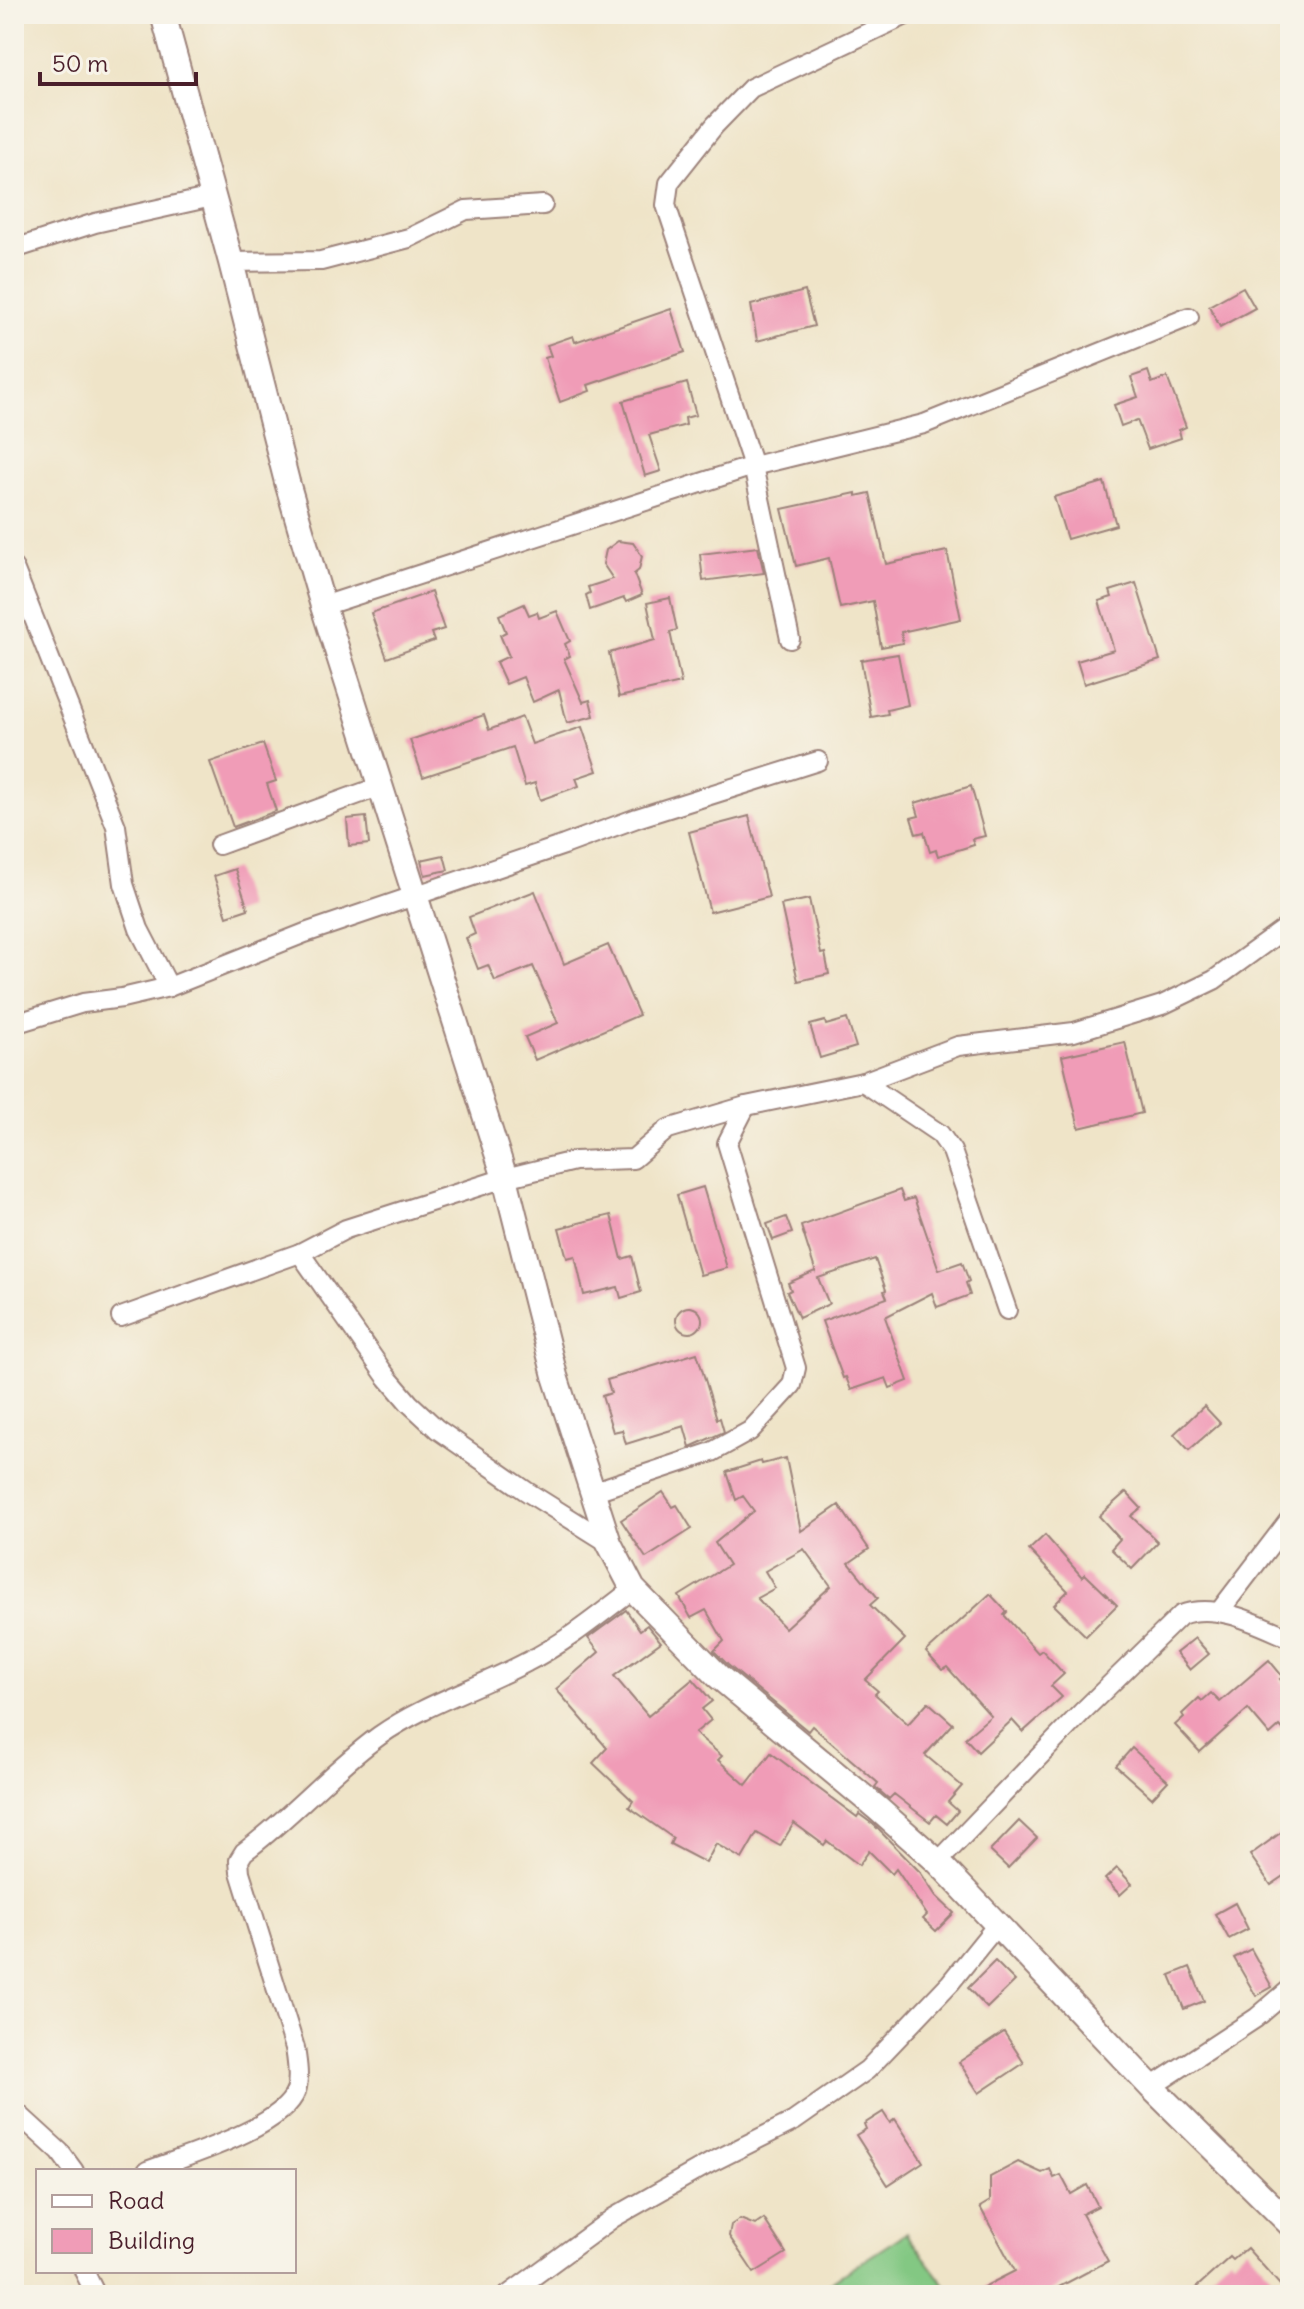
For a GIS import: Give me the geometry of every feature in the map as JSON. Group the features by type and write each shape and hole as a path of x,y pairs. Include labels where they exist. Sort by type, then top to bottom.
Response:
{"street":[{"path":"163,14 287,482 323,606 505,1178 555,1376 609,1543 633,1589 718,1676 938,1862 1151,2087 1290,2224"},
{"path":"790,639 753,466 666,205 669,183 715,125 751,88 908,14"},
{"path":"14,249 95,223 212,197"},
{"path":"231,262 321,261 409,238 466,210 543,205"},
{"path":"323,606 753,466 924,424 1189,317"},
{"path":"14,568 116,826 124,884 139,929 169,987"},
{"path":"14,1024 83,1003 169,987 305,933 637,818 818,761"},
{"path":"219,845 381,786"},
{"path":"121,1317 300,1253 346,1229 505,1178 574,1161 633,1159 668,1129 746,1106 863,1082 958,1046 1074,1032 1162,1005 1214,980 1290,925"},
{"path":"863,1082 940,1134 952,1151 1007,1310"},
{"path":"592,1492 712,1452 750,1431 792,1385 796,1368 727,1143 746,1106"},
{"path":"300,1253 386,1376 409,1403 437,1429 526,1491 609,1543"},
{"path":"1219,1612 1290,1519"},
{"path":"152,2169 263,2125 287,2108 296,2090 298,2067 295,2048 240,1872 239,1860 244,1852 380,1736 426,1708 531,1661 582,1628 633,1589"},
{"path":"938,1862 1171,1622 1192,1611 1219,1612 1290,1638"},
{"path":"508,2295 613,2218 710,2163 794,2121 867,2070 950,1983 997,1925"},
{"path":"1151,2087 1256,2018 1290,1989"},
{"path":"14,2110 60,2152 73,2169"},
{"path":"85,2273 96,2295"}],"green space":[{"path":"906,2233 953,2295 811,2295"}],"building":[{"path":"1243,287 1255,308 1220,327 1209,306"},
{"path":"805,291 814,326 757,341 751,305"},
{"path":"671,309 685,352 588,385 590,391 560,402 545,358 551,356 547,345 573,336 575,342"},
{"path":"1148,371 1152,383 1167,377 1186,427 1179,430 1181,438 1148,449 1137,420 1121,426 1114,405 1138,397 1131,377"},
{"path":"687,383 696,415 685,418 686,425 649,435 661,471 645,476 623,401"},
{"path":"1104,482 1116,525 1067,539 1054,497"},
{"path":"856,493 856,496 870,493 886,564 947,551 961,619 901,632 903,643 881,647 873,601 840,608 829,558 796,566 782,509"},
{"path":"618,541 633,543 642,556 639,570 634,574 642,595 590,610 586,595 590,593 588,587 613,579 603,564 606,550"},
{"path":"758,547 764,573 703,581 700,554"},
{"path":"1136,583 1160,660 1084,684 1077,661 1114,650 1099,601 1112,597 1110,591"},
{"path":"431,592 444,629 431,633 434,641 387,658 371,613"},
{"path":"670,598 677,630 670,632 681,683 619,697 609,653 655,640 647,603"},
{"path":"524,604 529,615 537,612 539,618 557,611 570,641 565,644 570,656 564,659 583,702 590,700 594,716 567,723 559,690 533,702 523,677 506,684 496,662 509,656 500,635 506,632 499,615"},
{"path":"898,654 908,705 871,717 861,660"},
{"path":"484,715 489,730 522,717 532,744 582,727 597,771 576,778 579,786 540,800 535,783 525,786 513,747 423,777 410,740"},
{"path":"263,744 276,781 267,784 276,811 233,827 210,762"},
{"path":"971,786 985,836 972,839 974,845 938,856 936,850 930,852 924,832 916,834 911,818 919,816 915,803"},
{"path":"749,816 769,897 710,912 689,832"},
{"path":"366,817 369,844 349,846 347,819"},
{"path":"444,855 448,870 425,875 421,860"},
{"path":"235,869 248,909 227,916 214,876"},
{"path":"535,891 564,964 608,945 639,1015 535,1060 525,1037 558,1023 533,966 495,981 488,965 478,969 466,938 475,934 469,917"},
{"path":"809,899 821,954 825,953 829,974 798,981 781,905"},
{"path":"847,1019 856,1047 820,1058 810,1025 825,1021 826,1025"},
{"path":"1125,1042 1142,1113 1079,1128 1062,1056"},
{"path":"703,1187 727,1268 700,1275 677,1195"},
{"path":"900,1190 904,1201 914,1198 939,1270 962,1262 970,1295 937,1307 932,1293 885,1317 908,1381 890,1388 886,1378 851,1390 846,1377 843,1378 822,1321 887,1298 886,1290 875,1259 818,1278 829,1304 799,1318 787,1292 791,1290 788,1283 816,1273 801,1226"},
{"path":"611,1215 622,1259 632,1256 641,1292 621,1298 618,1287 584,1295 575,1256 567,1258 559,1228"},
{"path":"786,1217 792,1233 773,1240 767,1224"},
{"path":"689,1307 698,1311 702,1320 698,1329 689,1333 680,1329 676,1320 680,1311"},
{"path":"697,1353 717,1419 720,1418 724,1432 690,1447 684,1426 626,1444 622,1430 613,1432 602,1396 611,1393 607,1380"},
{"path":"1204,1406 1220,1423 1189,1450 1174,1434"},
{"path":"786,1458 801,1531 839,1505 869,1549 849,1563 878,1598 870,1605 905,1639 865,1680 878,1691 875,1694 908,1724 928,1702 953,1724 925,1755 962,1786 948,1802 958,1811 947,1824 936,1815 930,1822 894,1794 889,1799 875,1787 878,1783 812,1726 808,1731 728,1665 714,1651 724,1641 706,1610 691,1618 679,1596 729,1565 715,1543 754,1511 743,1496 736,1500 727,1472 761,1461 762,1464","holes":["804,1549 831,1586 785,1628 757,1598 775,1588 765,1571"]},
{"path":"663,1492 673,1507 677,1505 692,1529 646,1558 621,1520"},
{"path":"1126,1492 1141,1508 1131,1516 1158,1542 1132,1569 1111,1549 1120,1539 1099,1516"},
{"path":"1045,1535 1082,1577 1085,1574 1117,1605 1086,1636 1054,1605 1068,1591 1029,1550"},
{"path":"990,1594 1038,1653 1042,1650 1064,1674 1051,1686 1062,1697 1023,1732 1012,1720 978,1752 965,1738 991,1716 947,1667 942,1670 926,1652"},
{"path":"626,1610 640,1630 647,1625 661,1642 614,1676 648,1716 693,1679 712,1701 702,1709 711,1720 695,1733 722,1756 718,1760 746,1785 771,1753 857,1817 859,1814 874,1825 920,1872 936,1896 954,1913 936,1931 923,1919 927,1915 896,1869 892,1874 869,1851 859,1865 827,1841 824,1845 794,1823 780,1846 757,1833 742,1859 716,1844 706,1863 670,1844 673,1838 629,1807 633,1801 593,1763 607,1748 556,1689 599,1652 588,1638"},
{"path":"1195,1638 1209,1654 1190,1670 1176,1653"},
{"path":"1269,1660 1290,1691 1290,1737 1280,1726 1270,1735 1248,1709 1200,1752 1175,1725 1184,1717 1182,1714 1199,1698 1202,1701 1211,1693 1220,1702"},
{"path":"1132,1748 1168,1781 1152,1798 1116,1766"},
{"path":"1019,1821 1037,1838 1008,1868 990,1851"},
{"path":"1290,1826 1290,1872 1271,1885 1250,1855"},
{"path":"1117,1868 1132,1884 1120,1895 1105,1879"},
{"path":"1235,1903 1248,1929 1229,1939 1215,1914"},
{"path":"1251,1949 1272,1987 1256,1996 1234,1958"},
{"path":"995,1961 1015,1981 987,2008 968,1988"},
{"path":"1190,1967 1204,2001 1184,2009 1170,1975"},
{"path":"1004,2032 1024,2063 979,2093 959,2062"},
{"path":"883,2112 890,2123 895,2119 923,2162 888,2185 856,2135 866,2129 864,2124"},
{"path":"1018,2162 1042,2173 1050,2169 1054,2178 1061,2175 1071,2194 1087,2185 1098,2206 1082,2214 1108,2261 1044,2295 968,2295 1015,2271 980,2207 990,2201 990,2177"},
{"path":"740,2219 755,2225 764,2219 786,2253 754,2273 729,2236 731,2225"},
{"path":"1247,2248 1289,2295 1188,2295 1230,2257 1233,2260"}]}
